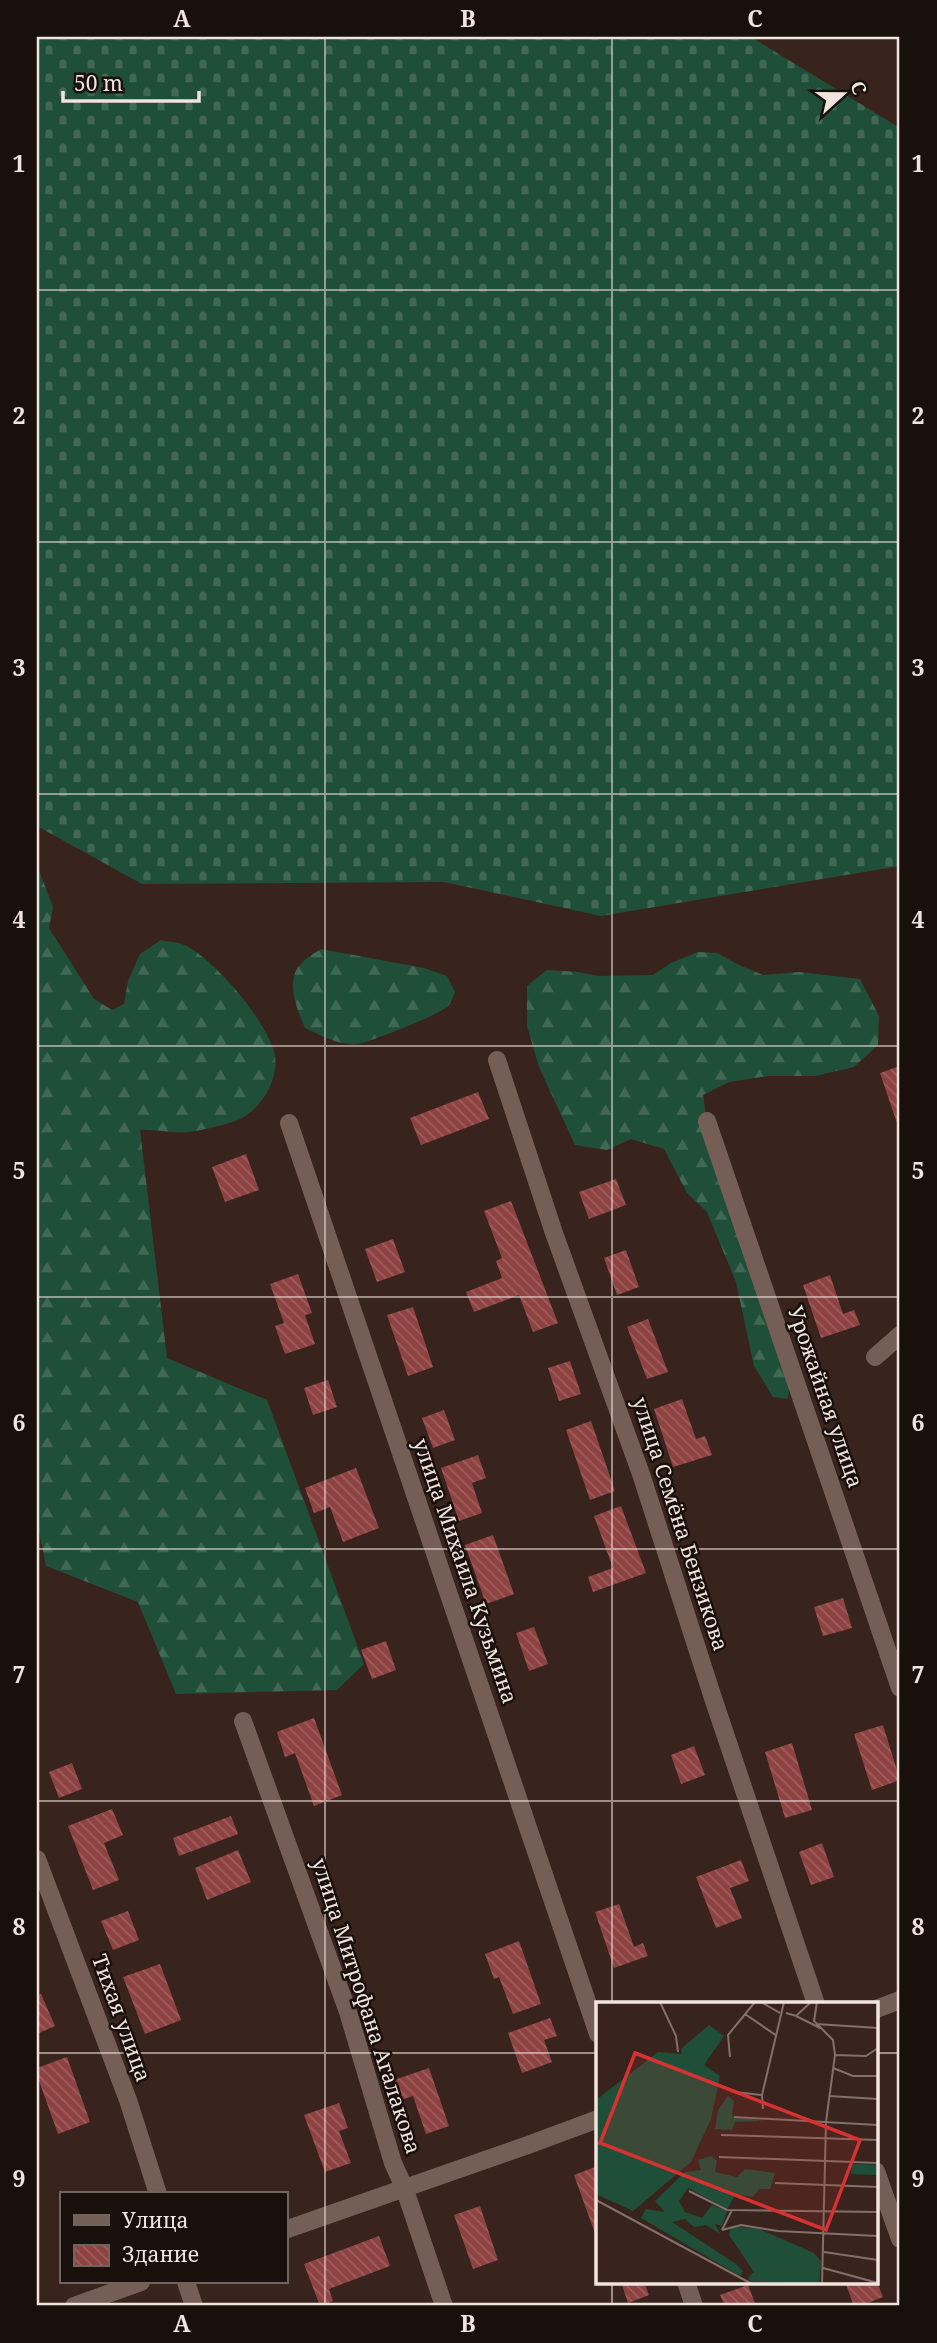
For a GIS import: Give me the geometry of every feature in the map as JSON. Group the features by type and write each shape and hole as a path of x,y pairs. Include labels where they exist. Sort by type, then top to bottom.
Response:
{"street":[{"name":"улица Семёна Бензикова","path":"497,1060 554,1233 641,1474 815,2002"},
{"name":"Урожайная улица","path":"707,1121 900,1688"},
{"name":"улица Михаила Кузьмина","path":"289,1123 596,2031"},
{"path":"875,1357 900,1335"},
{"name":"улица Митрофана Агалакова","path":"243,1721 348,2012 393,2163 404,2187 444,2306"},
{"name":"Тихая улица","path":"37,1859 128,2100 157,2192"},
{"path":"878,2008 900,2000"},
{"path":"287,2229 528,2146 596,2119"},
{"path":"878,2177 900,2239"},
{"path":"74,2306 135,2284"},
{"path":"187,2284 194,2306"},
{"path":"687,2284 694,2306"}],"green space":[{"path":"37,37 751,37 900,128 900,866 601,916 444,882 142,884 37,826"},
{"path":"37,865 53,907 49,928 94,999 112,1010 124,1004 128,981 140,954 161,940 181,944 212,965 238,993 261,1024 274,1052 275,1071 268,1091 256,1108 240,1119 188,1132 140,1130 167,1358 267,1400 364,1664 337,1690 176,1694 138,1602 46,1566 37,1522"},
{"path":"321,949 424,968 447,976 455,992 449,1005 443,1010 404,1028 357,1044 336,1042 305,1028 294,994 294,977 297,970 306,959"},
{"path":"698,952 717,953 763,975 800,972 860,979 879,1016 878,1045 854,1067 815,1076 768,1076 729,1082 703,1095 707,1121 791,1367 788,1399 773,1397 754,1366 736,1282 707,1212 687,1193 664,1149 631,1139 607,1150 575,1145 539,1067 527,1026 527,986 547,970 598,976 653,975 671,963"}],"building":[{"path":"900,1066 900,1132 880,1073"},
{"path":"478,1092 489,1119 421,1145 410,1118"},
{"path":"246,1154 259,1190 225,1202 212,1167"},
{"path":"616,1179 626,1205 589,1219 579,1192"},
{"path":"511,1201 558,1323 533,1332 519,1295 474,1312 466,1292 502,1278 496,1261 502,1258 484,1211"},
{"path":"393,1239 405,1272 377,1282 365,1249"},
{"path":"626,1250 639,1287 617,1295 604,1258"},
{"path":"298,1274 312,1313 305,1315 315,1344 285,1354 275,1326 284,1323 270,1284"},
{"path":"830,1275 843,1314 854,1310 860,1325 821,1338 803,1285"},
{"path":"413,1307 433,1367 408,1376 387,1315"},
{"path":"648,1319 668,1372 647,1379 627,1327"},
{"path":"570,1361 581,1394 559,1401 548,1368"},
{"path":"328,1380 337,1407 313,1415 304,1388"},
{"path":"682,1399 696,1439 705,1436 712,1455 673,1467 654,1409"},
{"path":"444,1410 455,1440 433,1448 422,1418"},
{"path":"591,1421 615,1491 590,1500 566,1430"},
{"path":"478,1455 486,1478 472,1483 482,1513 459,1521 441,1468"},
{"path":"356,1468 379,1528 343,1542 330,1507 314,1513 305,1488"},
{"path":"621,1506 646,1573 593,1592 588,1577 613,1568 594,1516"},
{"path":"493,1535 514,1594 486,1604 465,1545"},
{"path":"843,1598 852,1628 823,1636 814,1607"},
{"path":"534,1627 548,1664 529,1671 516,1633"},
{"path":"386,1641 396,1670 372,1679 361,1650"},
{"path":"314,1718 342,1795 314,1806 295,1753 285,1757 277,1732"},
{"path":"883,1725 900,1780 872,1790 854,1734"},
{"path":"792,1743 812,1810 785,1818 765,1752"},
{"path":"694,1746 705,1775 681,1784 671,1755"},
{"path":"72,1763 82,1789 59,1798 49,1772"},
{"path":"112,1809 123,1835 104,1843 119,1880 93,1890 68,1826"},
{"path":"231,1816 238,1834 179,1856 173,1838"},
{"path":"822,1843 834,1877 811,1885 799,1852"},
{"path":"238,1850 251,1882 207,1900 195,1868"},
{"path":"741,1860 749,1881 730,1888 742,1918 716,1928 696,1877"},
{"path":"619,1904 634,1947 643,1943 648,1956 614,1968 595,1912"},
{"path":"128,1911 139,1940 113,1950 101,1921"},
{"path":"519,1941 541,2004 513,2014 499,1977 494,1979 485,1954"},
{"path":"160,1964 181,2020 145,2034 123,1977"},
{"path":"41,1994 55,2026 37,2034 37,1995"},
{"path":"550,2018 557,2036 544,2040 552,2062 522,2073 508,2033"},
{"path":"67,2057 90,2122 58,2134 37,2075 37,2068"},
{"path":"429,2068 449,2126 426,2134 413,2096 401,2100 394,2080"},
{"path":"339,2103 348,2128 339,2131 351,2163 325,2172 304,2115"},
{"path":"595,2167 596,2170 596,2236 574,2175"},
{"path":"480,2206 498,2260 473,2269 454,2215"},
{"path":"379,2236 390,2266 329,2289 333,2301 320,2306 304,2264"},
{"path":"622,2284 645,2284 649,2295 628,2303"},
{"path":"846,2284 878,2284 883,2297 854,2306"},
{"path":"748,2285 756,2306 725,2306 720,2295"}]}
